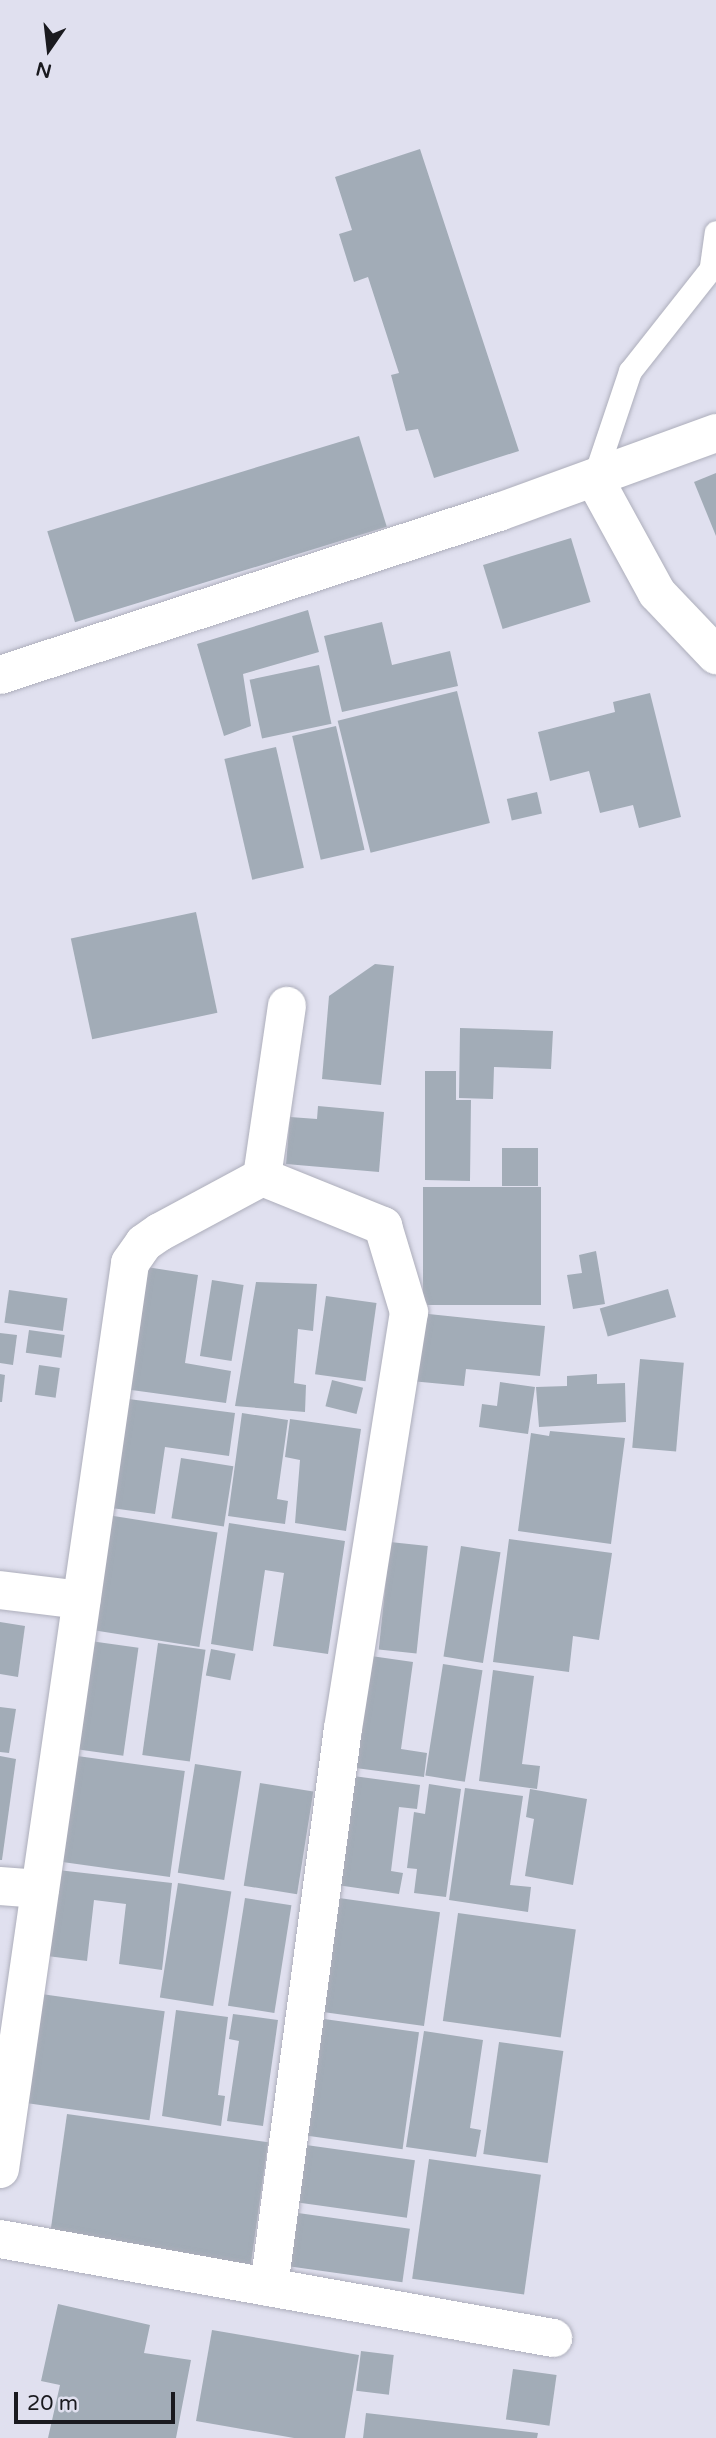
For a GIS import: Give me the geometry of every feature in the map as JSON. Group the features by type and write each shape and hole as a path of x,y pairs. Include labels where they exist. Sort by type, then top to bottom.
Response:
{"street":[{"path":"0,675 594,478 716,433"},
{"path":"594,478 657,593 716,655"},
{"path":"262,1177 287,1006"},
{"path":"0,2169 130,1263 144,1243 160,1232 262,1177"},
{"path":"262,1177 383,1226 409,1312 343,1728 269,2287"},
{"path":"0,1590 81,1600"},
{"path":"0,1885 40,1889"},
{"path":"0,2239 553,2338"}],"lane":[{"path":"594,478 630,371 713,264 716,232"}],"building":[{"path":"420,149 519,451 434,478 418,429 406,431 391,375 399,373 368,277 354,282 339,234 352,230 335,177"},
{"path":"359,436 387,527 75,622 47,531"},
{"path":"716,473 716,536 694,482"},
{"path":"571,538 591,602 503,629 483,565"},
{"path":"308,610 319,652 243,674 251,726 224,736 197,644"},
{"path":"382,622 392,665 450,651 458,686 342,712 324,636"},
{"path":"319,665 331,724 262,738 250,680"},
{"path":"457,691 490,823 371,853 338,721"},
{"path":"650,693 681,817 639,828 633,805 600,813 589,771 550,781 538,732 615,712 613,702"},
{"path":"336,726 365,850 321,860 292,736"},
{"path":"276,747 304,868 252,880 224,759"},
{"path":"537,792 542,813 512,820 507,799"},
{"path":"196,912 217,1013 92,1039 71,939"},
{"path":"375,964 394,966 381,1085 322,1079 329,996"},
{"path":"460,1028 553,1031 551,1069 494,1067 493,1099 459,1098"},
{"path":"425,1071 456,1071 456,1100 471,1100 470,1181 425,1180"},
{"path":"318,1106 384,1112 379,1172 286,1164 290,1117 317,1119"},
{"path":"502,1148 538,1148 538,1186 502,1186"},
{"path":"423,1187 541,1187 541,1305 423,1305"},
{"path":"596,1251 605,1304 573,1309 567,1275 582,1273 579,1255"},
{"path":"140,1266 198,1275 185,1363 231,1371 226,1403 117,1388"},
{"path":"212,1280 244,1285 232,1361 200,1356"},
{"path":"256,1282 317,1284 313,1331 298,1329 294,1383 306,1385 305,1412 235,1406"},
{"path":"668,1289 676,1317 608,1336 600,1309"},
{"path":"9,1290 67,1298 63,1331 4,1323"},
{"path":"326,1296 377,1303 366,1381 315,1374"},
{"path":"419,1313 545,1326 540,1376 466,1369 464,1386 411,1381"},
{"path":"29,1330 65,1335 61,1358 26,1353"},
{"path":"0,1333 17,1335 13,1365 0,1363"},
{"path":"640,1359 684,1363 676,1451 632,1448"},
{"path":"39,1365 60,1368 56,1398 35,1395"},
{"path":"0,1374 5,1375 2,1402 0,1402"},
{"path":"597,1374 597,1384 625,1383 626,1422 539,1427 536,1387 567,1386 567,1376"},
{"path":"332,1380 363,1388 357,1414 325,1406"},
{"path":"500,1382 535,1387 528,1434 479,1427 482,1404 497,1406"},
{"path":"121,1398 235,1413 229,1456 165,1447 155,1514 104,1507"},
{"path":"242,1413 288,1420 277,1499 288,1501 285,1524 228,1516"},
{"path":"290,1419 361,1429 346,1531 295,1523 300,1460 285,1457"},
{"path":"550,1431 625,1438 611,1544 518,1531 531,1433 549,1436"},
{"path":"181,1458 233,1466 224,1527 171,1518"},
{"path":"101,1514 218,1532 199,1647 83,1629"},
{"path":"229,1523 345,1541 328,1654 273,1646 284,1573 265,1570 253,1651 211,1644"},
{"path":"509,1539 612,1553 599,1640 573,1636 569,1672 493,1662"},
{"path":"390,1542 428,1546 417,1653 379,1649"},
{"path":"461,1546 501,1552 483,1663 443,1657"},
{"path":"0,1622 25,1626 18,1677 0,1674"},
{"path":"83,1640 138,1648 123,1756 68,1748"},
{"path":"158,1643 206,1650 190,1762 142,1755"},
{"path":"211,1649 236,1654 230,1680 206,1676"},
{"path":"364,1655 413,1662 401,1749 427,1753 424,1777 348,1767"},
{"path":"443,1664 483,1670 465,1782 425,1776"},
{"path":"493,1670 534,1676 522,1764 540,1766 537,1789 479,1781"},
{"path":"0,1707 16,1709 9,1753 0,1752"},
{"path":"63,1754 185,1771 170,1877 48,1860"},
{"path":"0,1756 16,1759 2,1860 0,1860"},
{"path":"195,1764 241,1771 224,1880 178,1873"},
{"path":"346,1775 420,1785 417,1809 399,1807 391,1871 403,1873 399,1894 330,1884"},
{"path":"260,1783 313,1791 297,1894 244,1886"},
{"path":"429,1784 461,1789 446,1897 414,1893 417,1869 407,1868 414,1812 425,1814"},
{"path":"465,1788 523,1796 510,1885 531,1887 528,1912 449,1900"},
{"path":"530,1789 587,1799 573,1885 525,1876 534,1819 526,1817"},
{"path":"49,1869 172,1883 162,1970 119,1964 126,1904 94,1900 87,1961 39,1955"},
{"path":"178,1883 231,1891 213,2006 160,1998"},
{"path":"245,1898 291,1905 274,2013 228,2006"},
{"path":"339,1898 440,1912 424,2026 323,2012"},
{"path":"458,1913 576,1930 561,2038 443,2021"},
{"path":"34,1993 165,2011 149,2120 19,2102"},
{"path":"176,2010 228,2017 218,2095 225,2096 221,2126 162,2116"},
{"path":"233,2014 278,2020 263,2126 227,2121 239,2041 229,2039"},
{"path":"317,2018 419,2032 403,2149 301,2135"},
{"path":"424,2031 483,2040 470,2128 481,2130 476,2157 406,2147"},
{"path":"499,2042 563,2051 548,2163 483,2154"},
{"path":"67,2114 268,2142 251,2265 50,2237"},
{"path":"306,2145 415,2160 407,2218 298,2202"},
{"path":"429,2159 541,2175 524,2295 412,2279"},
{"path":"298,2213 410,2229 402,2282 290,2266"},
{"path":"58,2304 150,2325 144,2353 191,2360 176,2438 48,2438 60,2385 41,2381"},
{"path":"212,2330 359,2355 345,2438 294,2438 196,2421"},
{"path":"361,2351 394,2355 389,2395 356,2391"},
{"path":"513,2369 557,2375 549,2426 506,2420"},
{"path":"366,2413 538,2433 537,2438 363,2438"}]}
